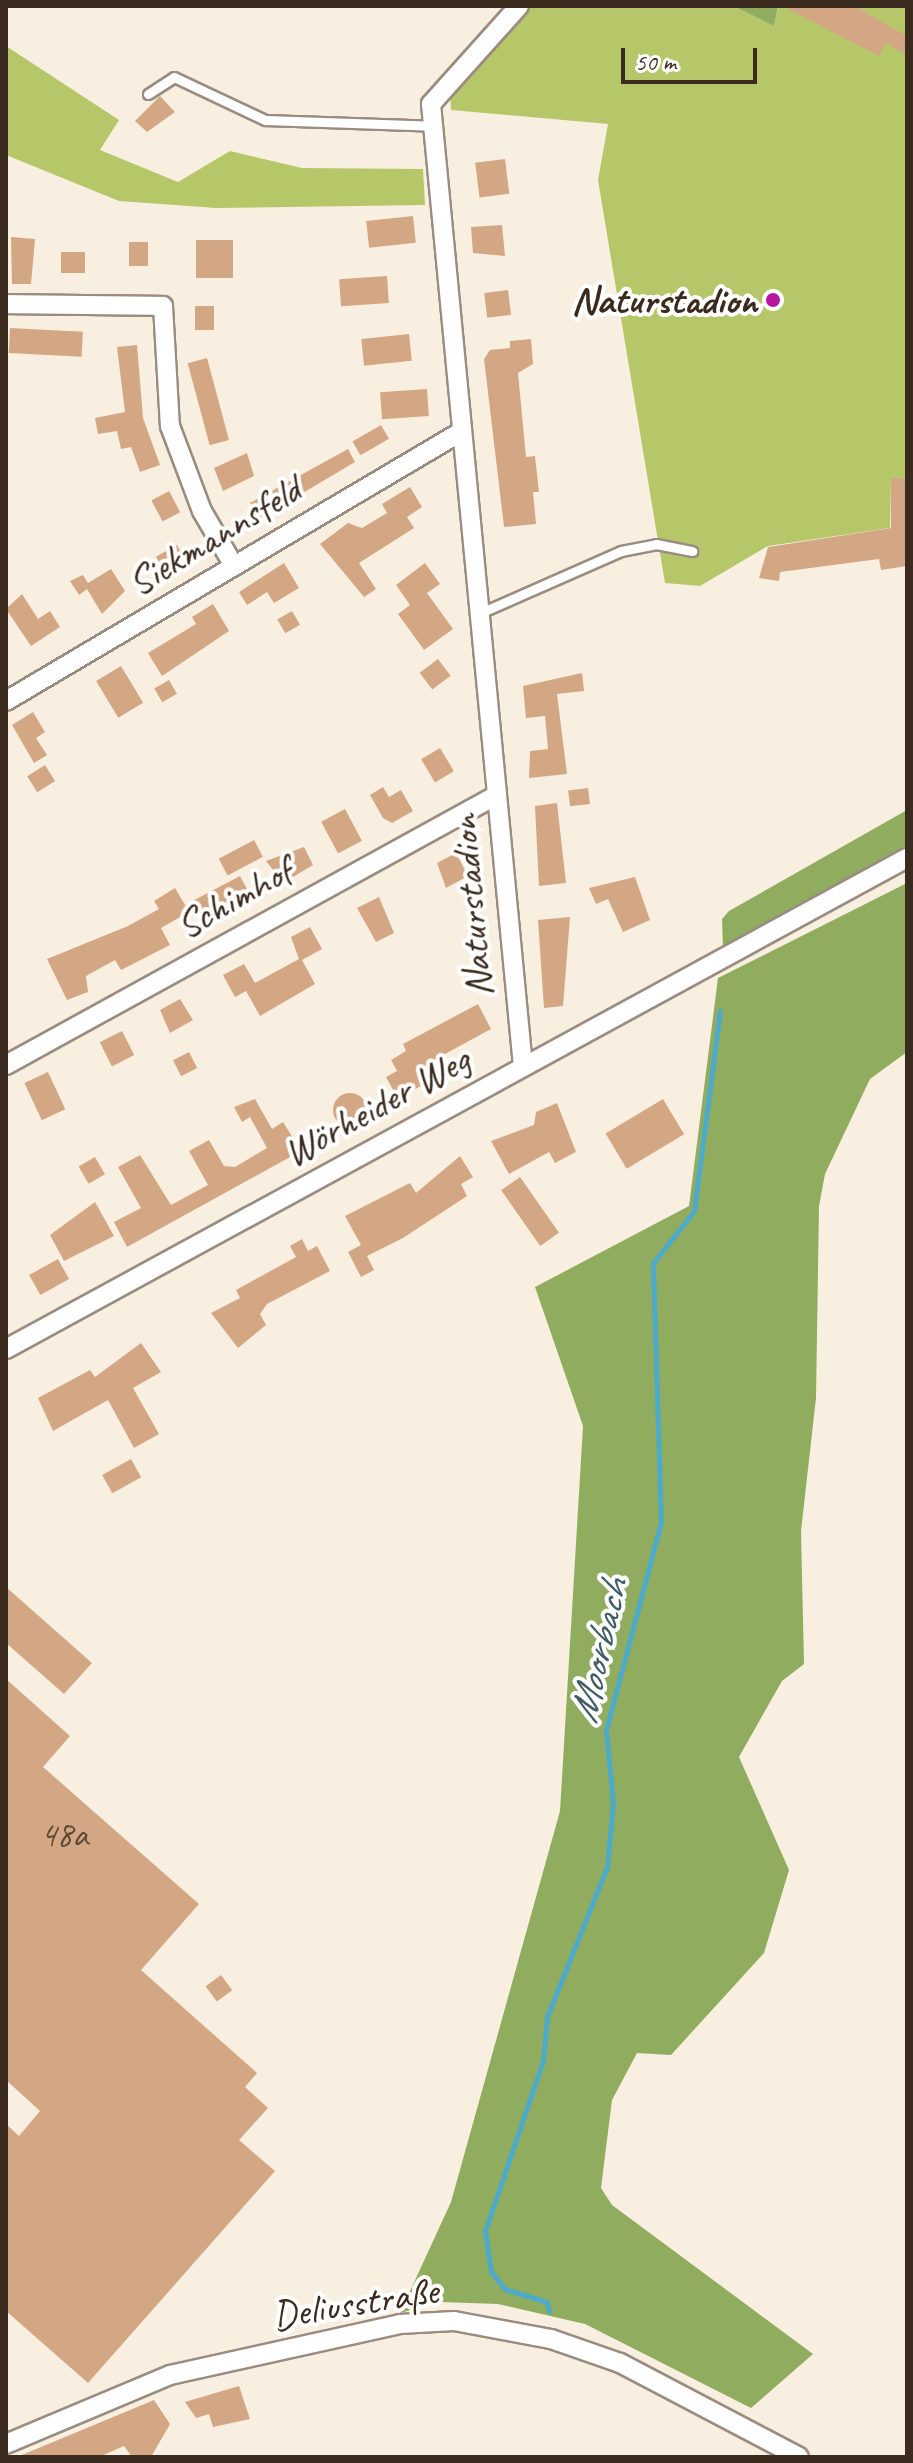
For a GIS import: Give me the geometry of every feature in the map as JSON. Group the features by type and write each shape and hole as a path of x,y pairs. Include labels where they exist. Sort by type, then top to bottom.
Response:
{"street":[{"name":"Naturstadion","path":"519,6 431,104 459,433 523,1067"},
{"path":"6,304 163,306 170,426 202,511 234,566"},
{"name":"Siekmannsfeld","path":"6,701 459,433"},
{"name":"Schimhof","path":"6,1065 497,795"},
{"name":"Wörheider Weg","path":"6,1349 907,858"},
{"name":"Deliusstraße","path":"6,2444 170,2375 387,2326 454,2321 551,2339 620,2363 799,2457"}],"lane":[{"path":"148,94 174,77 265,120 433,126"},
{"path":"478,614 621,551 656,544 692,551"}],"green space":[{"path":"528,6 733,6 774,26 778,6 907,6 907,477 891,481 890,528 768,546 700,586 665,583 598,180 608,124 451,110 450,93"},
{"path":"733,6 778,6 774,26"},
{"path":"6,46 119,120 100,150 178,182 230,151 302,168 423,169 425,205 216,208 119,201 6,155"},
{"path":"907,810 907,846 723,949 722,919 729,911"},
{"path":"907,883 907,1052 870,1079 825,1174 819,1206 816,1398 801,1531 804,1664 782,1681 739,1757 789,1870 764,1953 671,2055 637,2053 612,2100 601,2188 612,2205 813,2354 751,2408 585,2324 498,2304 440,2302 400,2313 451,2202 560,1811 583,1426 535,1287 689,1206 718,978"}],"building":[{"path":"782,6 854,6 907,36 907,55 886,43 879,56"},
{"path":"160,96 175,112 147,132 135,121"},
{"path":"505,159 509,194 479,197 475,163"},
{"path":"413,216 416,243 369,248 366,221"},
{"path":"502,225 505,256 473,253 471,227"},
{"path":"11,237 35,239 31,284 12,284"},
{"path":"196,240 233,240 233,278 196,278"},
{"path":"129,242 148,242 148,266 129,266"},
{"path":"61,252 85,252 85,273 61,273"},
{"path":"387,276 389,303 341,306 339,279"},
{"path":"508,290 511,315 487,318 484,293"},
{"path":"195,306 214,306 214,330 195,330"},
{"path":"10,328 83,332 82,357 9,353"},
{"path":"409,334 412,361 364,366 361,339"},
{"path":"531,339 533,364 518,373 526,457 535,456 539,492 533,492 536,524 504,527 484,359 490,350 510,348 510,341"},
{"path":"137,345 143,418 160,465 140,472 131,447 121,449 117,431 98,434 95,418 125,412 117,347"},
{"path":"207,358 229,440 210,445 188,363"},
{"path":"427,389 429,416 382,419 380,392"},
{"path":"381,425 389,439 360,455 352,442"},
{"path":"348,449 355,462 259,519 250,503"},
{"path":"247,453 254,476 223,491 214,468"},
{"path":"891,478 907,478 907,566 881,570 879,559 780,572 779,581 759,578 768,547 891,528"},
{"path":"410,487 422,507 407,517 414,528 359,563 376,589 364,597 320,544 348,523 362,528 387,513 382,504"},
{"path":"169,491 180,512 163,522 151,500"},
{"path":"177,545 187,563 166,575 156,557"},
{"path":"284,563 299,588 274,603 267,592 247,605 239,592"},
{"path":"425,563 440,584 427,593 453,629 424,650 398,614 410,605 396,585"},
{"path":"111,569 125,591 102,614 87,589 79,595 70,581 83,575 88,583"},
{"path":"22,594 38,619 50,611 60,627 31,646 6,609"},
{"path":"213,604 229,631 162,676 148,653 196,624 192,617"},
{"path":"292,611 300,625 285,633 277,620"},
{"path":"438,659 451,676 432,690 420,673"},
{"path":"121,666 143,703 118,718 96,681"},
{"path":"582,673 584,691 557,694 567,774 529,778 530,751 548,749 545,716 526,718 523,686"},
{"path":"169,680 177,694 162,702 154,688"},
{"path":"33,712 45,732 36,738 47,755 34,763 12,725"},
{"path":"440,748 454,771 435,782 421,759"},
{"path":"45,765 55,781 37,792 27,776"},
{"path":"383,787 389,797 401,790 413,811 392,823 383,818 370,795"},
{"path":"588,788 590,804 570,806 568,790"},
{"path":"557,803 566,883 539,886 535,806"},
{"path":"345,809 362,841 338,853 321,822"},
{"path":"254,840 263,857 228,876 219,859"},
{"path":"304,847 313,865 283,883 266,861"},
{"path":"456,853 468,876 446,888 437,863"},
{"path":"240,876 247,889 233,897 238,907 218,918 212,908 192,917 189,912 161,928 170,945 121,970 115,960 86,976 88,992 67,1000 47,959 128,926 159,909 154,901 175,888 185,905"},
{"path":"635,877 650,920 623,932 608,899 596,904 589,888"},
{"path":"379,897 394,933 376,942 357,908"},
{"path":"570,917 563,1006 544,1008 538,920"},
{"path":"310,927 322,949 302,960 315,984 260,1016 246,991 235,997 223,975 244,964 255,983 299,959 291,937"},
{"path":"180,999 193,1020 170,1033 160,1010"},
{"path":"478,1004 491,1029 434,1060 442,1074 398,1099 386,1077 397,1071 391,1060 406,1051 403,1044"},
{"path":"122,1031 134,1055 112,1066 100,1042"},
{"path":"189,1052 197,1068 181,1076 173,1060"},
{"path":"48,1072 65,1109 42,1120 24,1083"},
{"path":"350,1093 362,1098 367,1110 362,1122 350,1127 338,1122 333,1110 338,1098"},
{"path":"255,1099 272,1129 283,1122 301,1151 127,1247 114,1222 141,1208 118,1167 140,1155 171,1205 208,1185 189,1151 209,1140 224,1166 235,1167 267,1148 250,1117 242,1122 234,1107"},
{"path":"663,1099 684,1134 627,1169 606,1134"},
{"path":"557,1103 576,1152 555,1163 549,1152 509,1174 491,1141 534,1125 536,1112"},
{"path":"460,1156 473,1177 461,1184 467,1196 403,1238 367,1256 374,1270 361,1277 348,1252 361,1245 345,1216 410,1183 416,1193"},
{"path":"95,1157 105,1174 89,1184 79,1166"},
{"path":"520,1177 559,1233 540,1246 501,1190"},
{"path":"95,1202 114,1236 64,1261 50,1235"},
{"path":"302,1239 308,1251 317,1246 330,1271 267,1304 260,1314 266,1325 238,1348 211,1313 240,1298 236,1290 296,1257 290,1246"},
{"path":"58,1259 69,1279 40,1295 29,1275"},
{"path":"141,1343 161,1372 133,1388 159,1434 134,1448 108,1400 53,1431 38,1398 90,1370 95,1377"},
{"path":"131,1459 141,1477 112,1493 102,1475"},
{"path":"6,1587 92,1663 64,1694 6,1643"},
{"path":"6,1679 70,1736 43,1767 199,1904 141,1970 257,2073 245,2087 268,2108 239,2140 275,2171 88,2383 6,2311 6,2124 19,2136 40,2111 6,2080"},
{"path":"221,1975 232,1990 217,2002 206,1986"},
{"path":"239,2386 250,2419 213,2427 209,2414 196,2418 185,2402"},
{"path":"154,2400 170,2424 151,2457 132,2457 124,2446 99,2457 17,2457"}],"waterway":[{"name":"Moorbach","path":"549,2311 547,2302 505,2289 491,2272 485,2231 543,2061 547,2017 607,1867 613,1803 606,1730 661,1522 653,1263 694,1211 720,1011"}],"place":[{"name":"Naturstadion","path":"773,300"}]}
